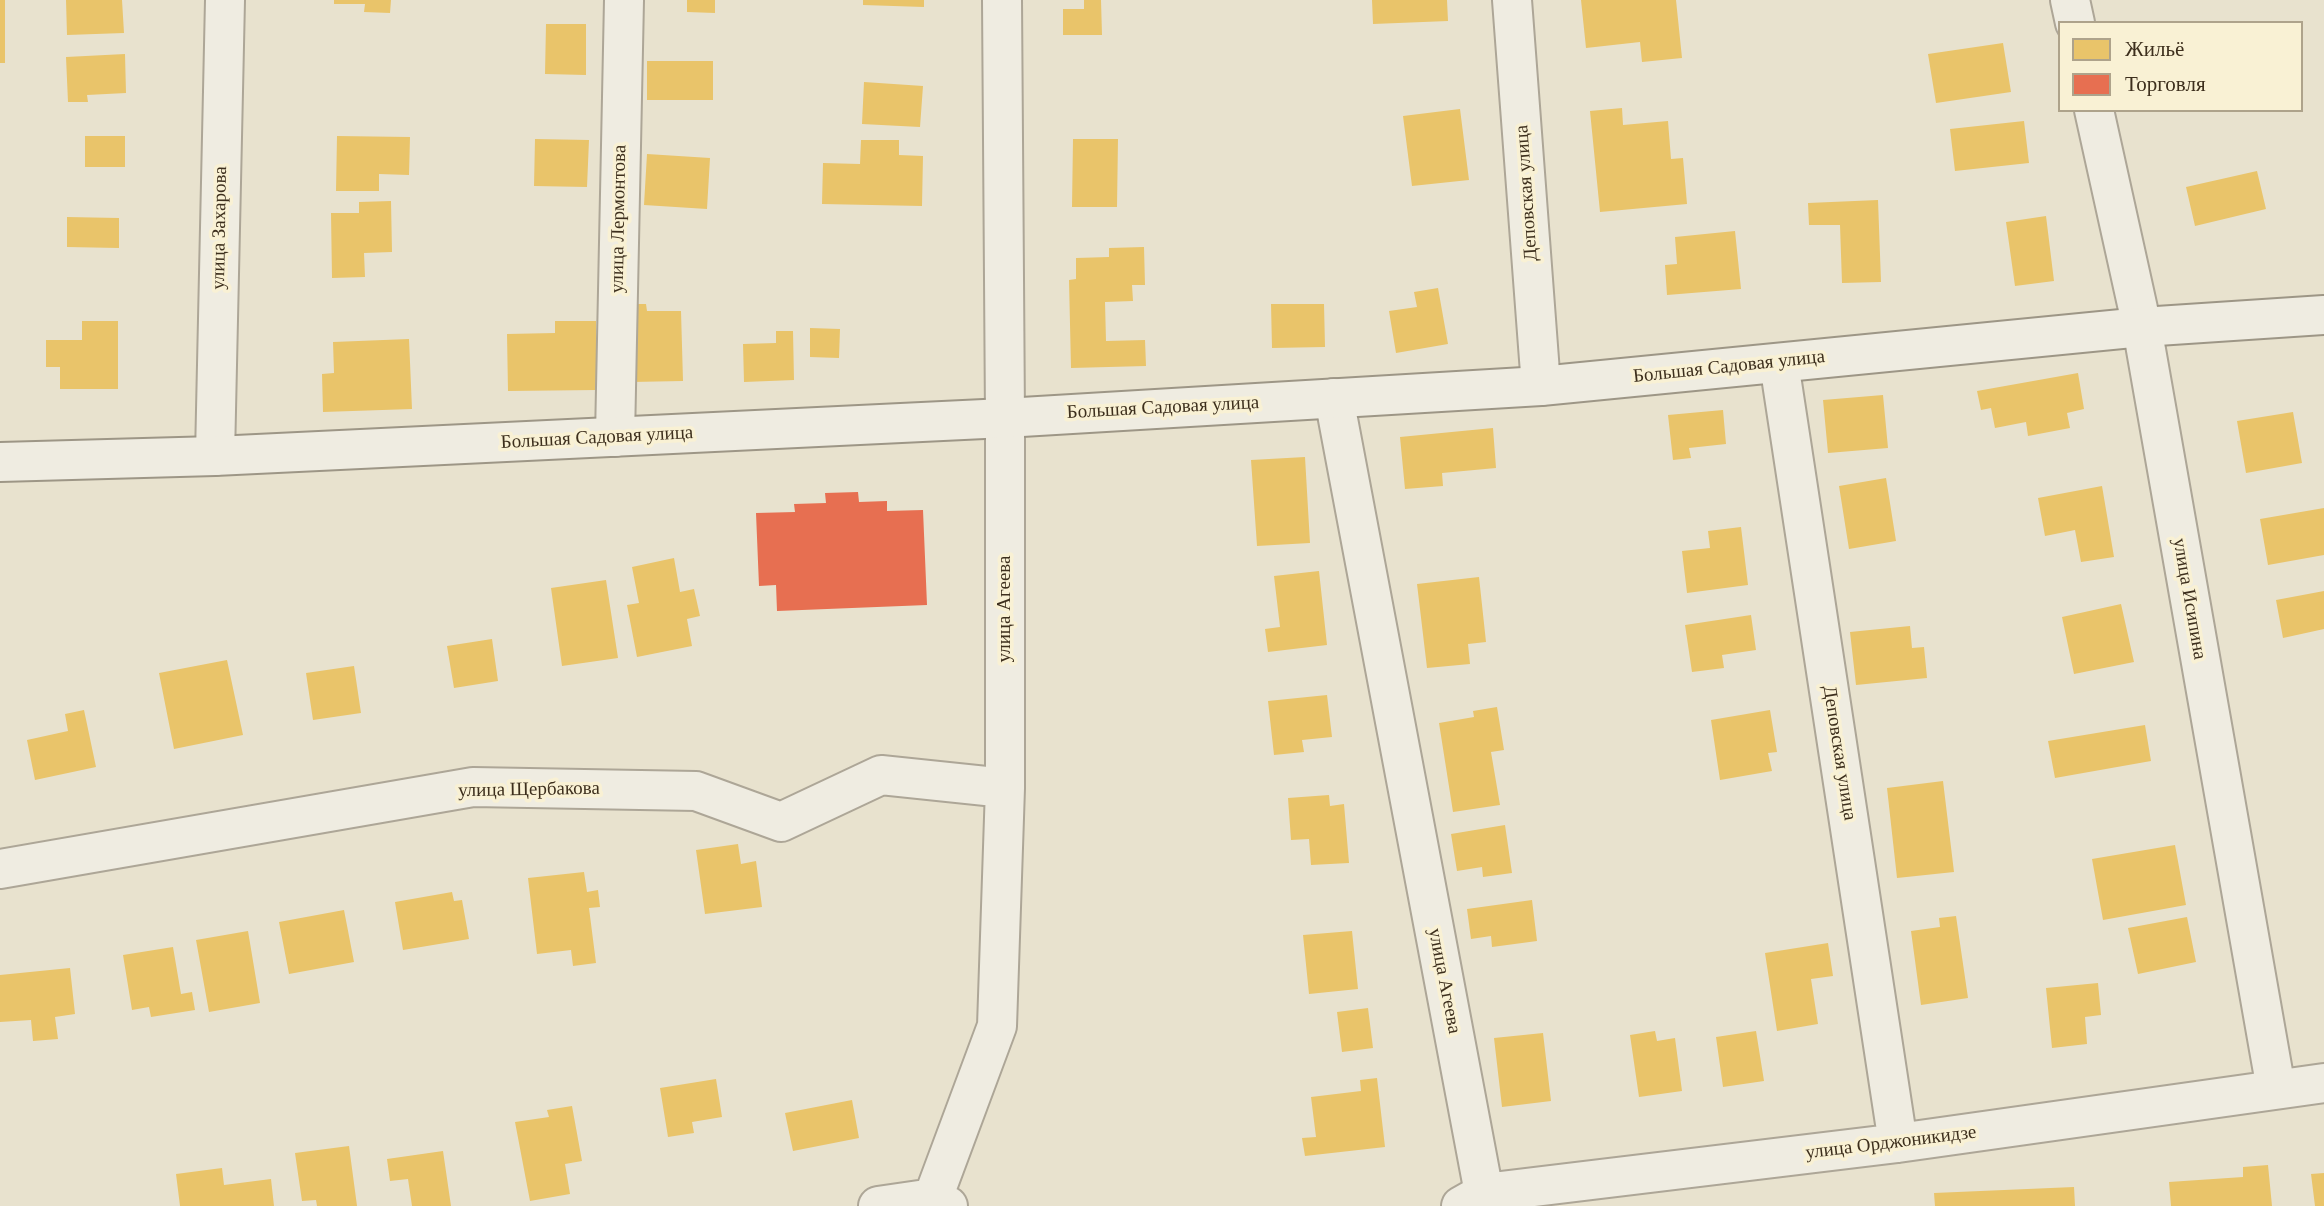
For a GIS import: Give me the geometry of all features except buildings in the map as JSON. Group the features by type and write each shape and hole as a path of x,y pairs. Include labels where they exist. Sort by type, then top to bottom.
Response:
{"street":[{"name":"улица Захарова","path":"215,456 225,0"},
{"name":"улица Лермонтова","path":"615,437 624,0"},
{"name":"улица Агеева","path":"937,1203 997,1026 1005,788 1002,0"},
{"name":"Деповская улица","path":"1512,0 1541,386"},
{"path":"2070,0 2075,21"},
{"name":"улица Исипина","path":"2094,112 2142,327 2276,1089"},
{"name":"Большая Садовая улица","path":"0,462 215,456 1005,418 1541,386 2142,327 2324,315"},
{"name":"Деповская улица","path":"1779,363 1898,1143"},
{"name":"улица Агеева","path":"1334,398 1472,1199"},
{"name":"улица Щербакова","path":"0,869 472,787 696,791 781,822 881,775 1005,788"},
{"name":"улица Орджоникидзе","path":"1472,1199 2324,1083"},
{"path":"878,1206 937,1203"}]}
